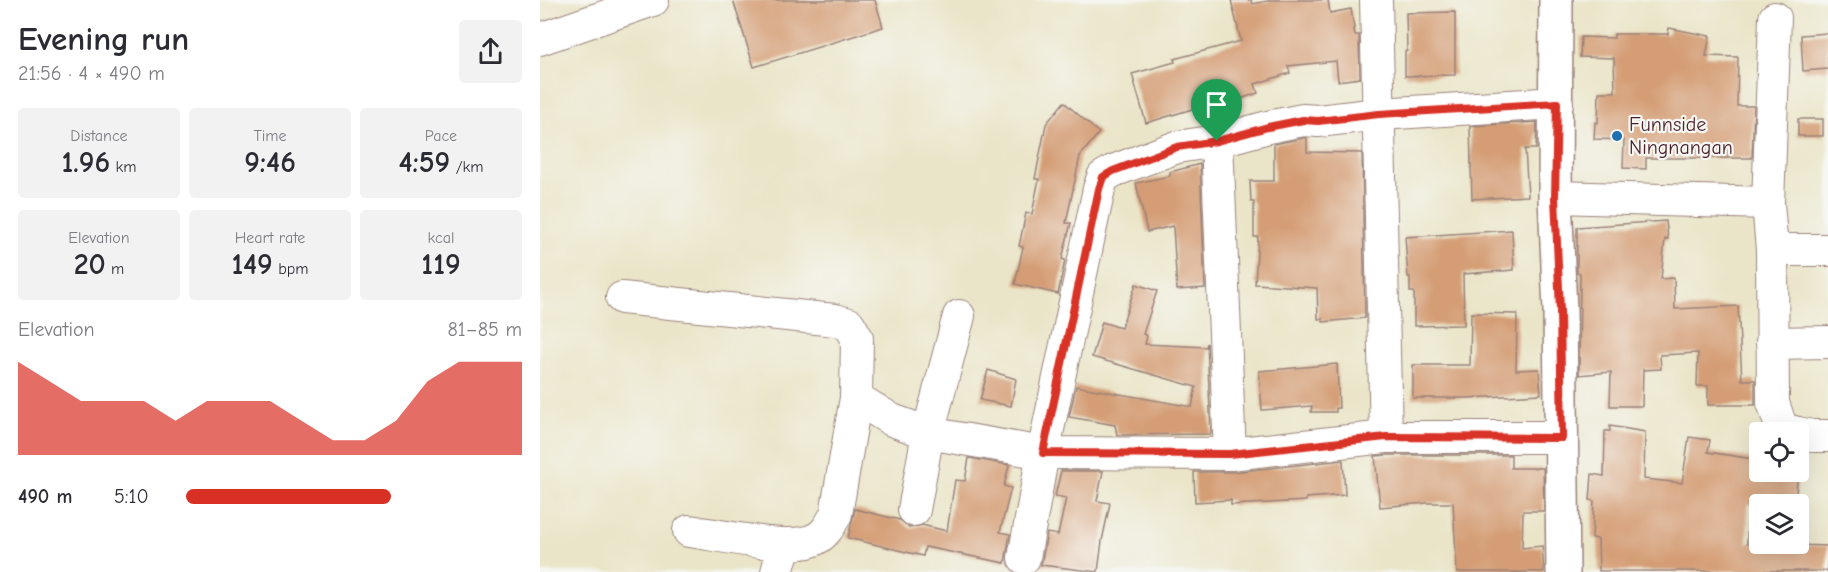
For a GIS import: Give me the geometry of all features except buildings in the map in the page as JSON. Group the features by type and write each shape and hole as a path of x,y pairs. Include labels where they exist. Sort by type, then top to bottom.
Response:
{"main road":[{"path":"1556,0 1555,197 1560,311 1563,572"}],"street":[{"path":"540,39 653,0"},
{"path":"1376,0 1386,437"},
{"path":"1775,18 1768,203 1772,250 1773,403 1780,422"},
{"path":"1024,558 1043,453 1103,177 1113,171 1177,147 1217,141 1303,120 1318,121 1379,114 1557,103"},
{"path":"1217,141 1230,454"},
{"path":"1555,197 1768,203"},
{"path":"1772,250 1828,250"},
{"path":"622,298 835,320 849,324 857,338 856,398 836,514 828,531 781,558 689,531"},
{"path":"914,510 928,433 959,315"},
{"path":"1772,343 1828,342"},
{"path":"856,398 892,420 928,433 1043,453 1230,454 1386,437 1562,438"},
{"path":"1809,435 1828,436"}],"place":[{"name":"Funnside Ningnangan","path":"1617,136"}],"route":[{"path":"1557,103 1555,197 1562,438 1386,437 1230,454 1043,453 1103,177 1113,171 1177,147 1217,141 1303,120 1318,121 1379,114 1557,103"}]}
